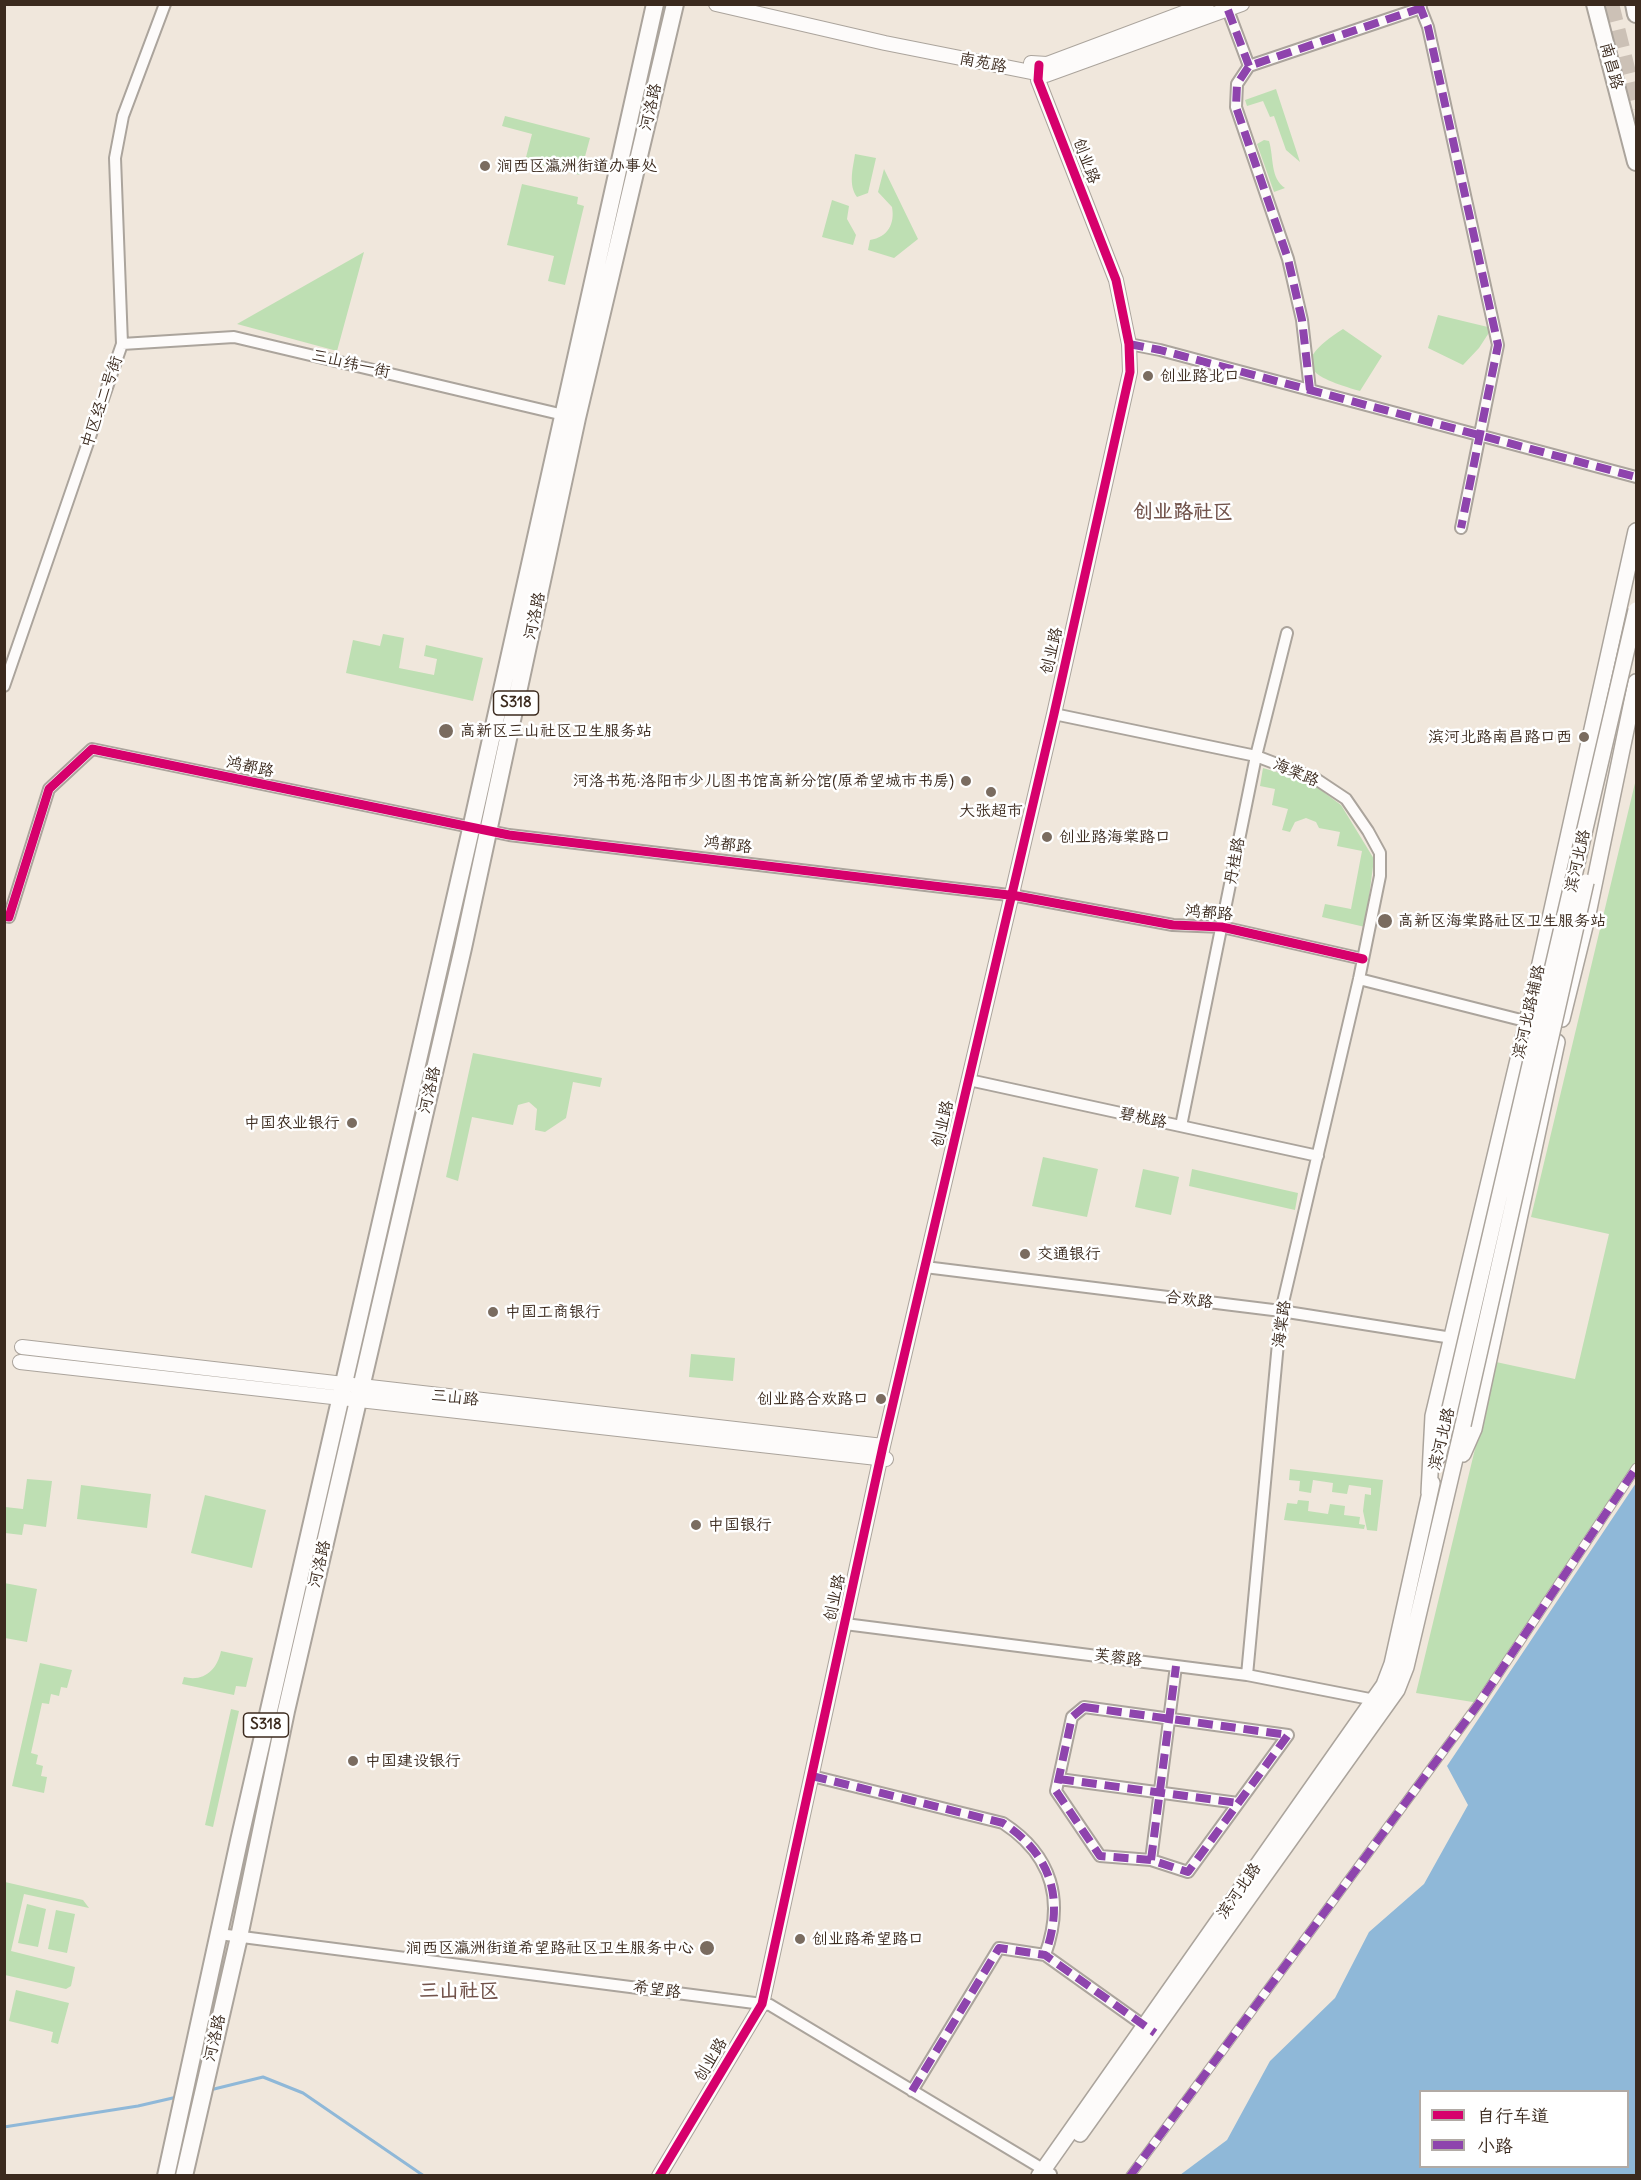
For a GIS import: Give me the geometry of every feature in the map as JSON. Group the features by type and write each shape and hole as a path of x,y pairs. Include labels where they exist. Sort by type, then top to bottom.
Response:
{"main road":[{"name":"河洛路","path":"184,2175 239,1937 285,1712 360,1394 479,830 570,416 655,4"},
{"name":"河洛路","path":"570,416 675,4"},
{"name":"南昌路","path":"1594,4 1636,162"},
{"path":"1634,4 1636,14"},
{"name":"滨河北路辅路","path":"1429,1493 1433,1416 1527,1022 1636,531"},
{"name":"滨河北路","path":"1382,1701 1636,610"},
{"name":"滨河北路","path":"1046,2174 1406,1667 1636,666"},
{"name":"滨河北路辅路","path":"1446,1496 1474,1429 1636,689"},
{"name":"河洛路","path":"166,2175 342,1393 479,830"}],"street":[{"name":"中区经二号街","path":"4,686 122,344 115,158 123,116 165,4"},
{"name":"南苑路","path":"716,4 885,43 1043,70"},
{"name":"南苑路","path":"753,4 1043,70"},
{"path":"1043,70 1207,4"},
{"path":"1043,70 1242,4"},
{"path":"1310,390 1302,320 1288,259 1236,107 1237,84 1249,66 1420,6 1428,27 1498,345 1461,528"},
{"path":"1228,10 1249,66"},
{"name":"创业路","path":"667,2175 766,2004 884,1453 1136,374 1132,344 1116,280 1038,81 1043,70"},
{"name":"三山纬一街","path":"122,344 234,337 570,416"},
{"path":"1132,344 1636,477"},
{"name":"丹桂路","path":"1181,1126 1256,756 1287,633"},
{"name":"海棠路","path":"1056,715 1256,756 1323,784 1346,799 1380,853 1380,876 1359,979 1281,1311 1247,1675"},
{"name":"鸿都路","path":"4,916 9,917 49,789 92,749 479,830 1014,896 1173,926 1222,927 1363,959"},
{"path":"1359,979 1560,1030"},
{"name":"碧桃路","path":"972,1080 1317,1156"},
{"name":"合欢路","path":"928,1268 1281,1311 1452,1338"},
{"name":"三山路","path":"21,1354 342,1393 884,1453"},
{"path":"1130,2175 1479,1703 1636,1468"},
{"name":"芙蓉路","path":"848,1624 1247,1675 1382,1701"},
{"path":"1151,1860 1176,1666"},
{"path":"1084,1707 1169,1720 1288,1735 1188,1872 1151,1860 1100,1856 1056,1791 1072,1717 1084,1707"},
{"path":"815,1776 1003,1823 1021,1835 1040,1855 1051,1882 1055,1908 1052,1936 1045,1955"},
{"path":"1059,1779 1238,1803"},
{"name":"希望路","path":"219,1934 766,2004 1046,2174"},
{"path":"912,2091 999,1948 1045,1955 1149,2030"},
{"name":"创业路","path":"659,2175 766,2004"}],"green space":[{"path":"1276,89 1300,162 1286,150 1274,116 1270,117 1263,101 1247,106 1245,100"},
{"path":"505,116 590,138 580,175 525,161 532,134 502,126"},
{"path":"1264,140 1269,141 1277,179 1285,188 1274,192 1257,144"},
{"path":"855,154 876,158 868,193 857,197 852,182"},
{"path":"884,169 918,239 894,258 868,250 870,240 886,233 892,219 892,207 878,192"},
{"path":"522,184 578,197 577,204 584,206 565,285 548,281 554,256 507,245"},
{"path":"832,200 849,206 847,219 856,235 853,245 822,237"},
{"path":"364,252 337,351 237,324"},
{"path":"1438,315 1492,328 1479,348 1463,365 1428,348"},
{"path":"1343,329 1382,356 1360,391 1318,375 1312,368 1311,361 1315,352 1325,341"},
{"path":"383,634 404,638 399,668 434,675 437,659 424,656 426,645 483,658 473,701 346,673 353,640 380,646"},
{"path":"1263,768 1310,782 1341,805 1374,859 1365,927 1322,917 1325,904 1351,909 1362,851 1337,846 1340,832 1319,828 1316,822 1306,818 1295,822 1290,832 1282,830 1288,809 1272,805 1275,789 1260,786"},
{"path":"1636,779 1636,1468 1479,1703 1416,1693 1496,1362 1575,1379 1609,1234 1531,1217"},
{"path":"473,1053 602,1078 600,1087 573,1082 566,1118 545,1132 535,1130 537,1109 529,1102 518,1105 513,1125 472,1117 458,1181 446,1177"},
{"path":"1043,1157 1098,1169 1087,1217 1032,1206"},
{"path":"1143,1169 1179,1177 1171,1215 1135,1207"},
{"path":"1192,1169 1298,1193 1295,1210 1189,1186"},
{"path":"691,1354 735,1358 733,1381 689,1377"},
{"path":"1290,1469 1383,1480 1377,1531 1367,1530 1363,1511 1365,1494 1371,1495 1371,1488 1349,1485 1347,1494 1332,1492 1333,1483 1313,1480 1311,1493 1299,1491 1300,1481 1289,1480"},
{"path":"27,1479 52,1481 46,1527 24,1524 22,1535 5,1533 5,1507 23,1509"},
{"path":"81,1485 151,1494 147,1528 77,1519"},
{"path":"205,1495 266,1510 252,1568 191,1553"},
{"path":"1298,1500 1309,1501 1308,1511 1328,1514 1330,1504 1345,1506 1344,1515 1360,1517 1359,1524 1365,1525 1364,1529 1284,1520 1287,1503 1297,1504"},
{"path":"4,1583 37,1589 27,1642 5,1638"},
{"path":"221,1651 253,1658 246,1687 236,1686 234,1695 182,1684 184,1677 198,1678 213,1669"},
{"path":"40,1663 72,1670 67,1688 61,1687 59,1696 51,1694 49,1704 42,1703 31,1753 38,1755 36,1764 43,1766 41,1776 47,1777 44,1793 12,1786"},
{"path":"231,1709 239,1711 213,1827 205,1825"},
{"path":"5,1882 83,1900 89,1908 24,1894 11,1951 75,1967 71,1986 66,1989 5,1975"},
{"path":"27,1904 46,1909 38,1947 18,1943"},
{"path":"56,1910 75,1914 67,1953 48,1949"},
{"path":"16,1990 69,2003 58,2044 51,2042 53,2032 9,2021"}],"water":[{"path":"1636,1483 1636,2175 1180,2175 1227,2140 1270,2061 1335,1998 1369,1932 1424,1884 1468,1805 1447,1766"}],"waterway":[{"path":"210,2090 263,2077 303,2093 424,2176"},
{"path":"4,2127 138,2106 177,2097"}],"tunnel":[{"path":"1610,4 1636,109"}],"marked path":[{"path":"1419,4 1428,27 1498,345 1461,528"},
{"path":"1310,390 1302,320 1288,259 1236,107 1237,84 1249,66 1421,8"},
{"path":"1228,10 1249,66"},
{"path":"1129,344 1160,350 1636,477"},
{"path":"1130,2176 1479,1703 1636,1468"},
{"path":"1151,1860 1176,1666"},
{"path":"1084,1707 1288,1735 1188,1872 1151,1860 1100,1856 1056,1791 1072,1717 1084,1707"},
{"path":"812,1776 1003,1823 1020,1836 1033,1849 1050,1880 1054,1916 1045,1955"},
{"path":"1059,1779 1238,1803"},
{"path":"912,2091 999,1948 1045,1955 1155,2033"}],"cycle path":[{"path":"659,2176 762,2004 883,1446 1054,714 1130,372 1129,344 1116,280 1038,80 1039,65"},
{"path":"4,916 9,917 49,789 92,749 509,835 1017,896 1173,925 1222,927 1363,959"}],"place":[{"name":"涧西区瀛洲街道办事处","path":"485,166"},
{"name":"创业路北口","path":"1148,376"},
{"name":"高新区三山社区卫生服务站","path":"446,731"},
{"name":"滨河北路南昌路口西","path":"1584,737"},
{"name":"河洛书苑·洛阳市少儿图书馆高新分馆(原希望城市书房)","path":"966,781"},
{"name":"大张超市","path":"991,792"},
{"name":"创业路海棠路口","path":"1047,837"},
{"name":"高新区海棠路社区卫生服务站","path":"1385,921"},
{"name":"中国农业银行","path":"352,1123"},
{"name":"交通银行","path":"1025,1254"},
{"name":"中国工商银行","path":"493,1312"},
{"name":"创业路合欢路口","path":"881,1399"},
{"name":"中国银行","path":"696,1525"},
{"name":"中国建设银行","path":"353,1761"},
{"name":"创业路希望路口","path":"800,1939"},
{"name":"涧西区瀛洲街道希望路社区卫生服务中心","path":"707,1948"}],"district":[{"name":"创业路社区","path":"1183,512"},
{"name":"三山社区","path":"459,1991"}]}
